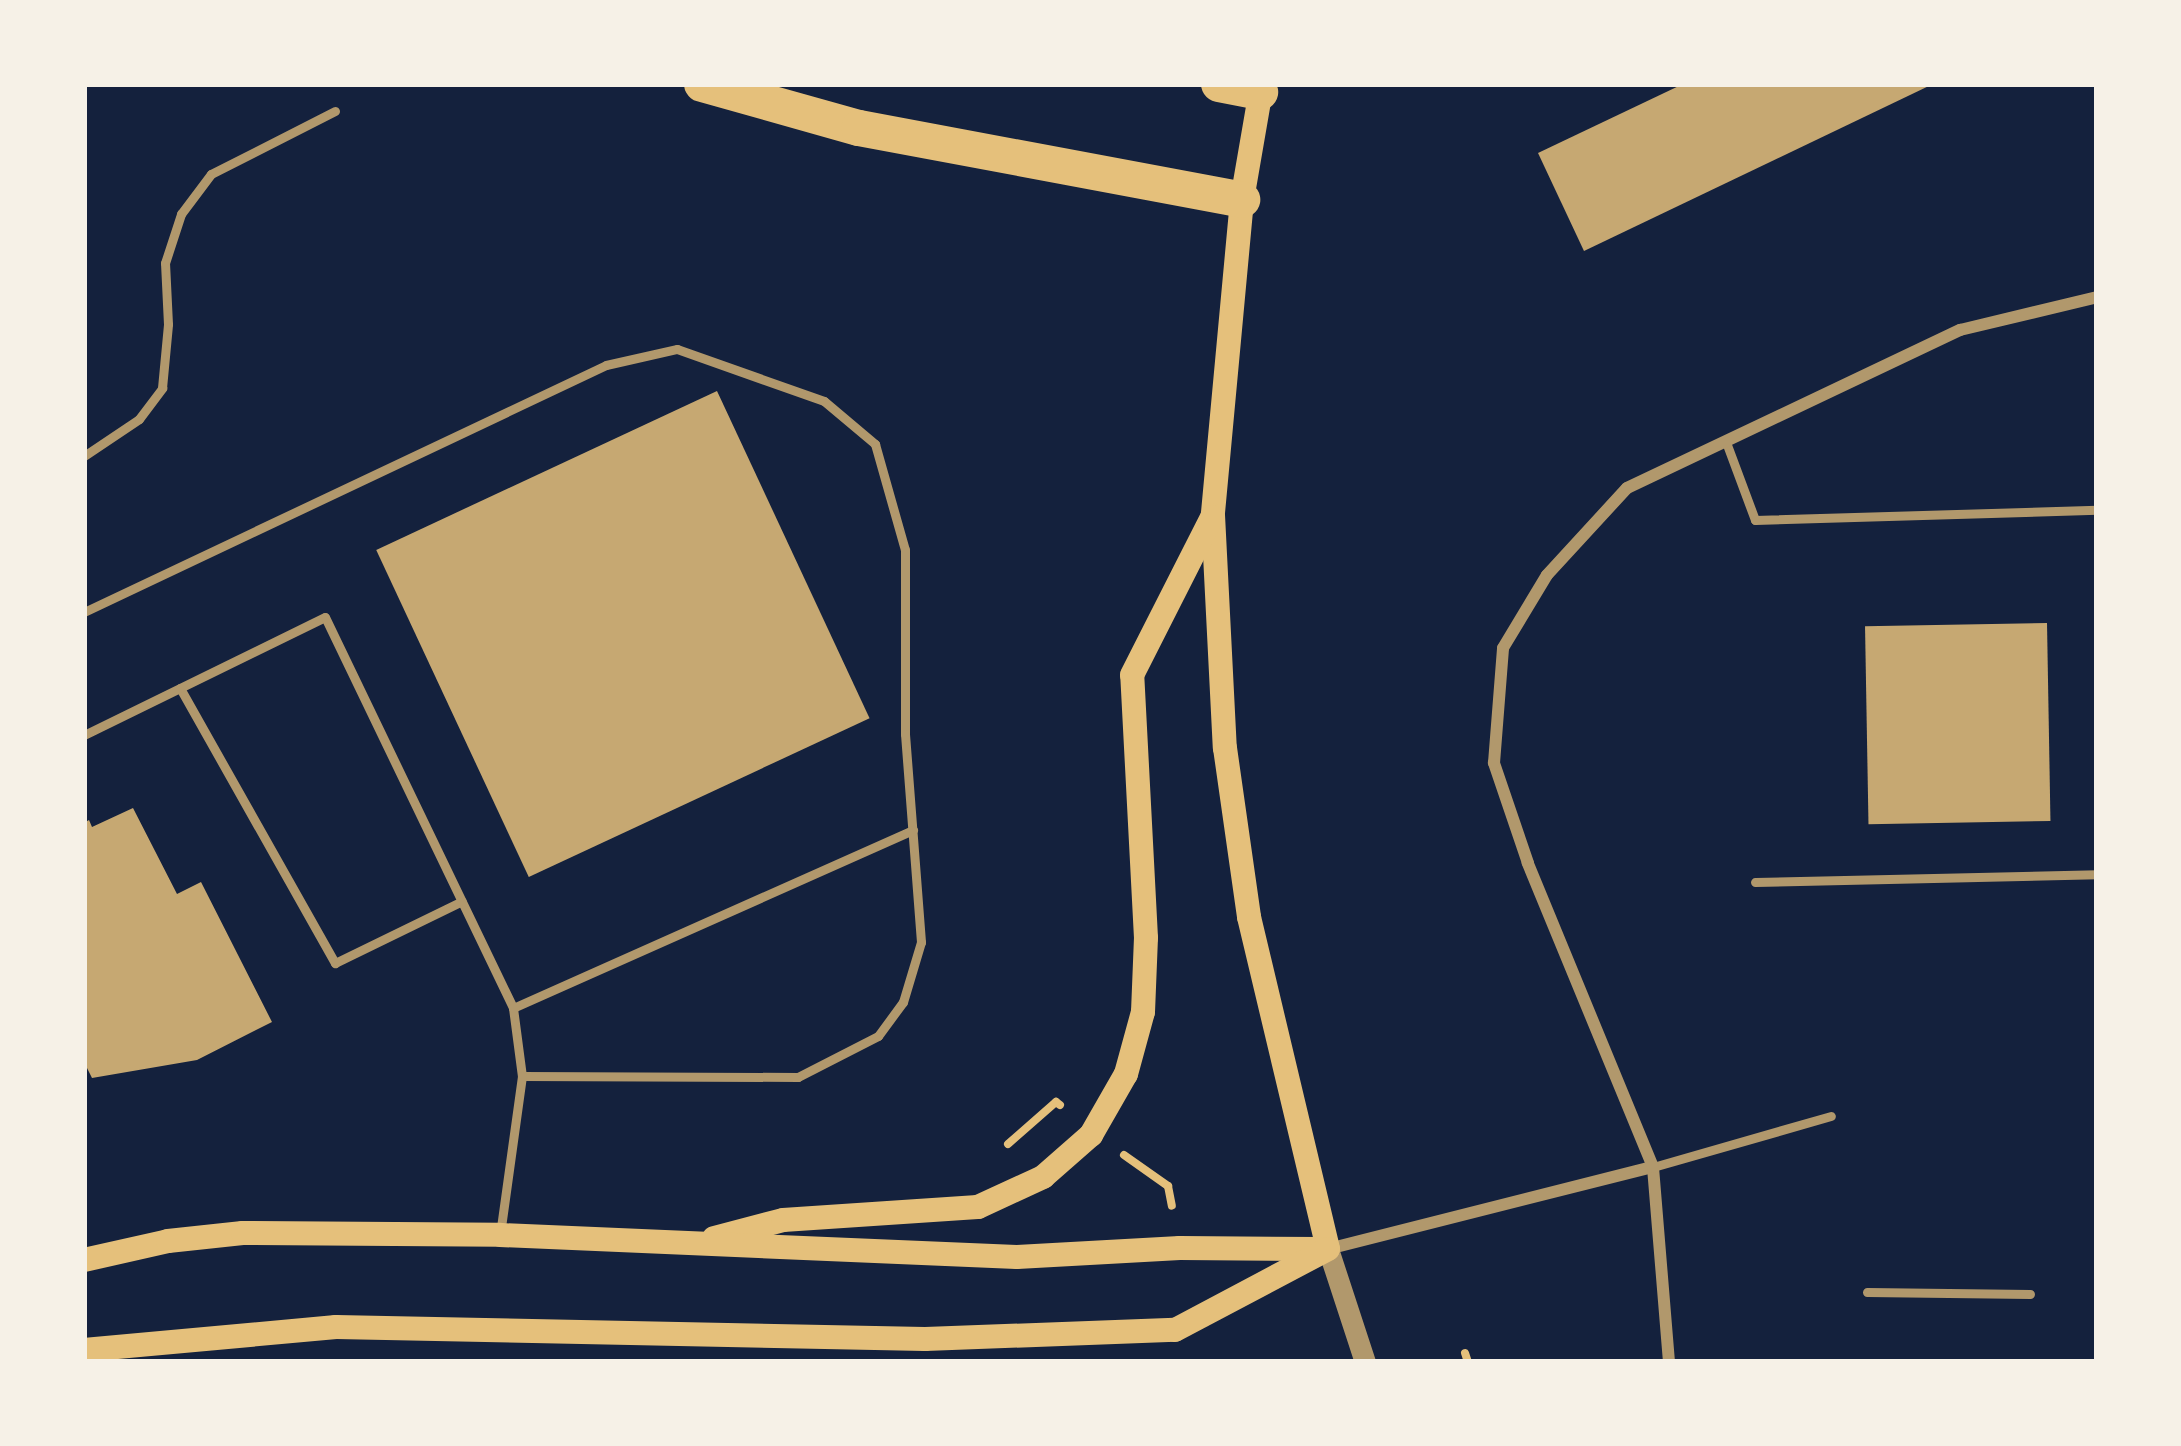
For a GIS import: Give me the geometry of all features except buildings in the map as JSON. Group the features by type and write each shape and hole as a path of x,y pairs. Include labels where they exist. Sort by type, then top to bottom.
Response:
{"highway":[{"path":"703,84 860,128 1242,200"},
{"path":"1219,84 1261,88"}],"main road":[{"path":"1261,88 1242,200 1213,515 1225,748 1249,917 1328,1249"},
{"path":"681,1246 783,1220 979,1207 1042,1177 1090,1135 1126,1074 1143,1012 1146,938 1132,675 1213,515"},
{"path":"84,1260 168,1241 243,1234 500,1235 1017,1257 1180,1248 1328,1249"},
{"path":"84,1350 336,1328 925,1339 1175,1330 1328,1249"}],"street":[{"path":"1669,1362 1653,1167 1528,863 1494,763 1503,648 1547,575 1627,488 1960,330 2097,297"},
{"path":"1365,1362 1328,1249 1653,1167"}],"lane":[{"path":"84,456 139,419 162,388 168,324 164,263 181,214 211,174 335,111"},
{"path":"84,612 606,365 677,349 824,401 875,444 905,550 905,734 921,942 903,1002 878,1036 799,1077 522,1076"},
{"path":"1726,442 1755,520 2097,510"},
{"path":"84,735 325,617 513,1008 522,1076 500,1235"},
{"path":"180,688 335,963 462,902"},
{"path":"513,1008 913,830"},
{"path":"1755,882 2097,874"},
{"path":"1653,1167 1831,1116"},
{"path":"1867,1292 2030,1294"}]}
